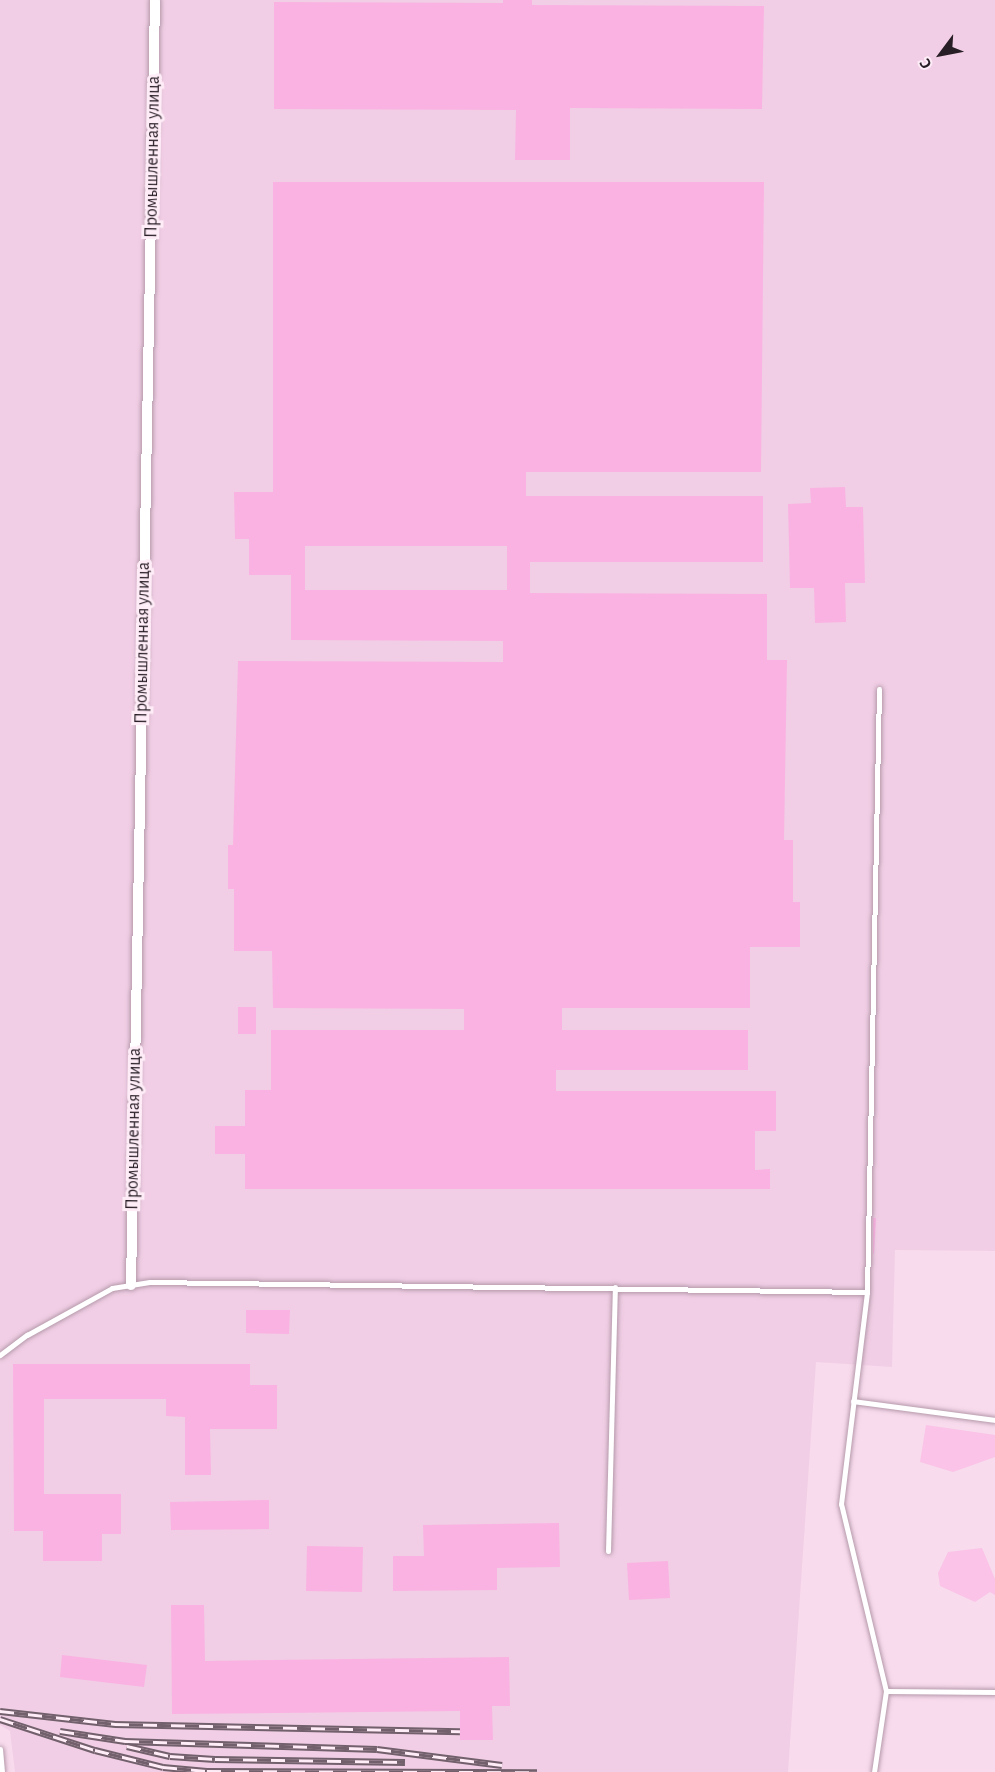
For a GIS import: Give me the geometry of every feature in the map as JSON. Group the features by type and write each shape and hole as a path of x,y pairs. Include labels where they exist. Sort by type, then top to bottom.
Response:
{"street":[{"name":"Промышленная улица","path":"131,1285 155,0"}],"lane":[{"path":"874,1772 886,1691 841,1504 867,1292 879,689"},
{"path":"0,1355 27,1335 112,1288 150,1282 867,1292"},
{"path":"608,1551 615,1287"},
{"path":"853,1401 995,1420"},
{"path":"886,1691 995,1692"},
{"path":"0,1749 2,1772"}],"shaded area":[{"path":"0,0 995,0 995,1251 895,1250 892,1367 816,1362 788,1772 15,1772 10,1731 0,1725"},
{"path":"926,1425 995,1435 995,1457 953,1472 920,1462"},
{"path":"982,1548 995,1579 995,1595 990,1592 975,1602 940,1586 938,1573 948,1552"}],"building":[{"path":"503,0 532,0 532,5 764,6 762,109 570,108 570,160 515,160 516,110 274,109 274,2 503,3"},
{"path":"273,182 764,182 761,472 526,472 526,496 763,496 763,562 530,562 530,593 767,594 767,660 787,660 784,840 793,840 793,902 800,902 800,947 750,947 750,1008 562,1008 562,1030 748,1030 748,1070 556,1070 556,1091 776,1091 776,1131 755,1131 755,1170 770,1169 770,1189 245,1189 245,1154 215,1154 215,1126 245,1126 245,1090 271,1090 271,1030 464,1030 464,1009 273,1008 272,951 234,951 234,889 228,889 228,845 233,845 238,661 503,662 503,641 291,640 291,575 249,575 249,539 235,539 234,492 273,492","holes":["305,546 507,546 507,590 305,590"]},
{"path":"845,487 846,507 863,507 865,583 845,583 846,622 815,623 814,588 790,588 788,504 811,503 810,488"},
{"path":"238,1007 256,1007 256,1034 238,1034"},
{"path":"873,1218 876,1218 874,1254 873,1254"},
{"path":"246,1310 290,1310 289,1334 246,1333"},
{"path":"13,1364 250,1364 250,1385 277,1385 277,1429 210,1429 211,1475 185,1475 185,1417 166,1416 166,1399 44,1399 44,1494 121,1494 121,1534 102,1534 102,1561 43,1561 43,1531 14,1531"},
{"path":"269,1500 269,1529 171,1530 170,1502"},
{"path":"559,1523 560,1567 497,1568 497,1590 393,1591 393,1556 424,1556 423,1525"},
{"path":"307,1546 363,1547 362,1592 306,1591"},
{"path":"668,1561 670,1598 629,1600 627,1563"},
{"path":"171,1605 204,1605 205,1661 509,1657 510,1706 492,1706 493,1740 460,1740 460,1711 172,1714"},
{"path":"62,1655 147,1665 144,1687 60,1677"}],"railway":[{"path":"0,1711 115,1724 460,1731"},
{"path":"0,1719 95,1750 163,1767 207,1771 537,1772"},
{"path":"60,1731 125,1741 377,1749 502,1765"},
{"path":"127,1746 170,1756 215,1759 405,1762"}]}
